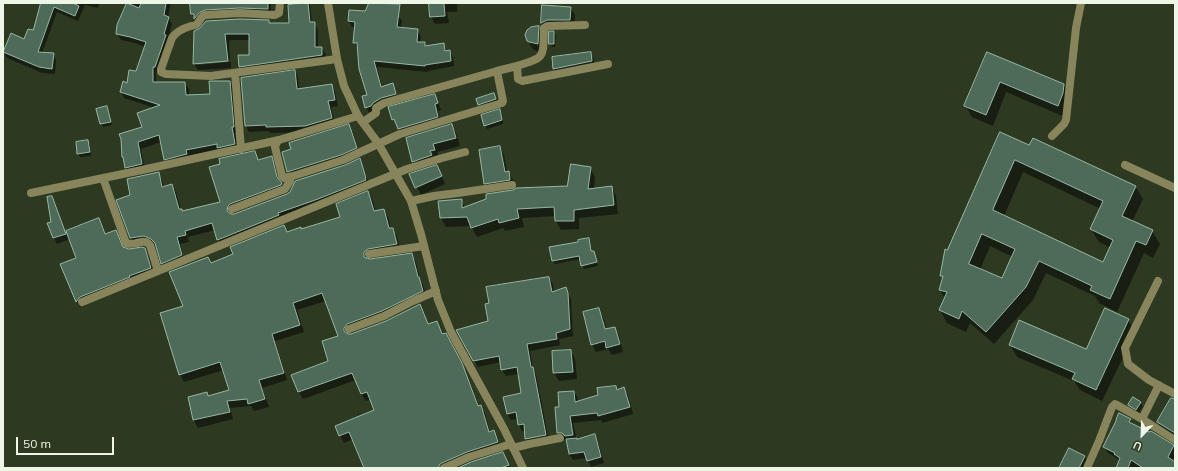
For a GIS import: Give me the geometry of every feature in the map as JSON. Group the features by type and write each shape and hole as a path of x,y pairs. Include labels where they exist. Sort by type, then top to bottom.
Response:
{"street":[{"path":"280,3 279,13 275,15 240,13 201,16 194,26 175,33 161,68 161,72 166,74 211,76 337,59"},
{"path":"328,3 337,59 344,86 366,117 378,144 400,171 414,200 436,291 451,332 514,446 523,468"},
{"path":"1052,136 1066,120 1076,28 1081,3"},
{"path":"31,193 241,149 366,117 384,103 537,60 541,56 544,41 544,28 547,26 585,25"},
{"path":"517,66 518,79 522,81 608,64"},
{"path":"279,140 275,147 282,176 284,178 343,160 400,134 502,103 503,101 496,71"},
{"path":"235,73 241,149"},
{"path":"82,302 400,171 465,152"},
{"path":"1125,165 1175,188"},
{"path":"232,209 285,189 290,181 289,177"},
{"path":"103,178 126,243 130,245 143,241 147,242 150,246 158,271"},
{"path":"414,200 512,185"},
{"path":"369,254 424,246"},
{"path":"1158,281 1125,348 1128,364 1149,380 1175,394"},
{"path":"349,329 384,316 436,291"},
{"path":"1142,419 1159,385"},
{"path":"1087,468 1114,404 1142,419 1175,440"},
{"path":"444,468 469,457 514,446 560,438"}],"building":[{"path":"41,3 73,3 79,6 75,16 54,7 38,52 54,53 52,69 39,67 3,52 11,33 24,39 28,29 33,30"},
{"path":"127,3 139,8 141,3 166,3 164,15 169,17 164,34 166,35 155,67 153,67 153,82 185,82 186,95 210,94 209,81 230,81 234,127 232,127 235,144 217,148 217,144 186,150 187,154 164,160 159,135 138,142 142,164 125,168 119,134 142,127 137,113 160,105 120,92 123,81 127,83 129,70 136,71 146,42 116,34 117,25"},
{"path":"190,3 268,3 268,9 240,8 205,10 199,13 194,19 194,14 191,14"},
{"path":"308,3 310,22 315,22 315,47 322,47 322,55 239,67 238,55 249,55 249,34 225,34 228,61 193,64 194,31 200,28 206,21 240,19 269,20 269,23 289,23 288,5"},
{"path":"369,3 400,4 397,27 418,29 417,42 425,42 425,46 444,43 445,51 450,50 451,61 425,66 374,61 381,87 393,83 396,94 381,98 371,106 365,108 362,96 367,95 359,69 357,43 353,43 355,22 348,21 349,10 365,11"},
{"path":"429,3 444,3 445,16 430,17"},
{"path":"542,5 571,7 570,20 547,20 541,23"},
{"path":"539,26 538,44 527,41 525,35 527,30 531,27"},
{"path":"549,31 554,31 554,44 549,44"},
{"path":"591,52 592,61 553,69 552,57"},
{"path":"987,52 1064,84 1063,93 1058,106 1000,82 986,115 964,106"},
{"path":"295,70 297,89 332,84 335,100 328,101 332,118 305,126 245,126 241,78"},
{"path":"494,93 496,99 478,105 476,99"},
{"path":"435,94 438,103 435,104 438,117 398,129 394,119 392,120 388,107"},
{"path":"107,106 111,122 100,124 96,109"},
{"path":"500,109 502,120 484,126 481,115"},
{"path":"349,124 357,148 341,155 287,172 282,152 291,149 289,143"},
{"path":"452,124 456,138 433,144 435,150 430,151 432,155 412,162 406,138"},
{"path":"1000,132 1029,145 1033,138 1136,186 1122,216 1153,230 1146,245 1136,241 1110,299 1090,290 1092,286 1039,261 1026,287 986,332 962,311 959,319 939,310 947,292 939,290 943,276 940,276 945,249 947,250","holes":["1015,160 1103,201 1090,229 1113,240 1103,262 993,210","982,234 1015,249 1002,278 969,264"]},
{"path":"88,140 90,152 77,154 76,142"},
{"path":"500,146 505,172 509,171 510,180 484,184 479,150"},
{"path":"255,151 258,160 272,156 277,177 282,183 281,185 230,204 227,211 231,214 287,194 290,192 295,181 345,165 360,158 366,180 278,213 279,215 217,240 212,223 185,231 186,235 177,237 182,255 161,264 155,243 151,239 144,236 130,238 116,200 130,195 127,179 159,172 162,187 172,184 179,209 182,209 182,211 220,202 209,167 220,164 219,159"},
{"path":"571,164 591,167 588,189 612,186 614,205 574,210 574,221 555,221 554,207 517,209 519,218 499,223 498,219 471,228 467,217 440,218 438,201 462,199 462,208 486,199 486,194 513,190 516,188 567,186"},
{"path":"437,165 442,176 415,188 409,174"},
{"path":"368,191 374,211 384,209 389,228 393,228 397,244 368,249 364,252 364,257 370,259 412,253 423,291 382,311 347,324 344,331 351,334 386,321 420,304 428,324 437,321 442,334 446,333 462,363 478,406 481,405 489,432 494,430 498,442 467,452 442,463 439,465 439,468 364,468 349,432 339,436 335,426 374,410 367,392 361,394 352,373 298,392 291,375 328,361 322,341 338,336 322,293 293,303 300,325 272,334 284,373 259,380 265,399 248,404 247,399 227,401 230,412 193,420 188,397 207,392 208,396 229,390 220,362 179,375 160,313 183,306 169,272 208,257 211,263 233,254 230,247 284,225 287,232 340,217 336,204"},
{"path":"52,196 66,234 53,238 47,223 51,222 47,197"},
{"path":"99,218 105,234 116,230 123,247 129,249 145,248 151,268 80,297 76,302 60,264 76,258 66,231"},
{"path":"589,238 591,251 594,251 597,262 581,266 579,256 552,261 549,247 578,242 578,240"},
{"path":"549,277 552,292 566,287 568,293 570,329 556,333 557,339 527,344 546,435 525,439 524,424 518,425 516,412 507,414 503,397 521,393 517,367 501,370 499,356 473,361 456,330 488,321 485,304 489,303 486,287"},
{"path":"599,308 605,329 615,327 620,344 606,348 605,341 591,345 583,312"},
{"path":"1105,308 1129,319 1096,390 1072,379 1075,373 1009,345 1019,320 1086,349"},
{"path":"571,350 573,372 553,373 552,351"},
{"path":"616,386 617,390 624,387 630,407 598,416 597,413 570,416 573,435 565,436 562,433 557,433 555,407 559,407 558,392 574,391 575,402 598,395 597,388"},
{"path":"1133,397 1141,402 1136,410 1128,405"},
{"path":"1171,398 1175,399 1175,433 1157,422"},
{"path":"1119,413 1131,419 1129,422 1149,432 1151,431 1174,445 1168,457 1175,462 1175,468 1143,468 1131,460 1128,468 1116,468 1120,458 1114,454 1115,453 1103,447"},
{"path":"595,434 601,457 587,461 584,452 569,454 566,439 577,439"},
{"path":"1069,448 1085,456 1079,468 1059,468"},
{"path":"503,452 509,465 501,468 458,468 471,462"}]}
